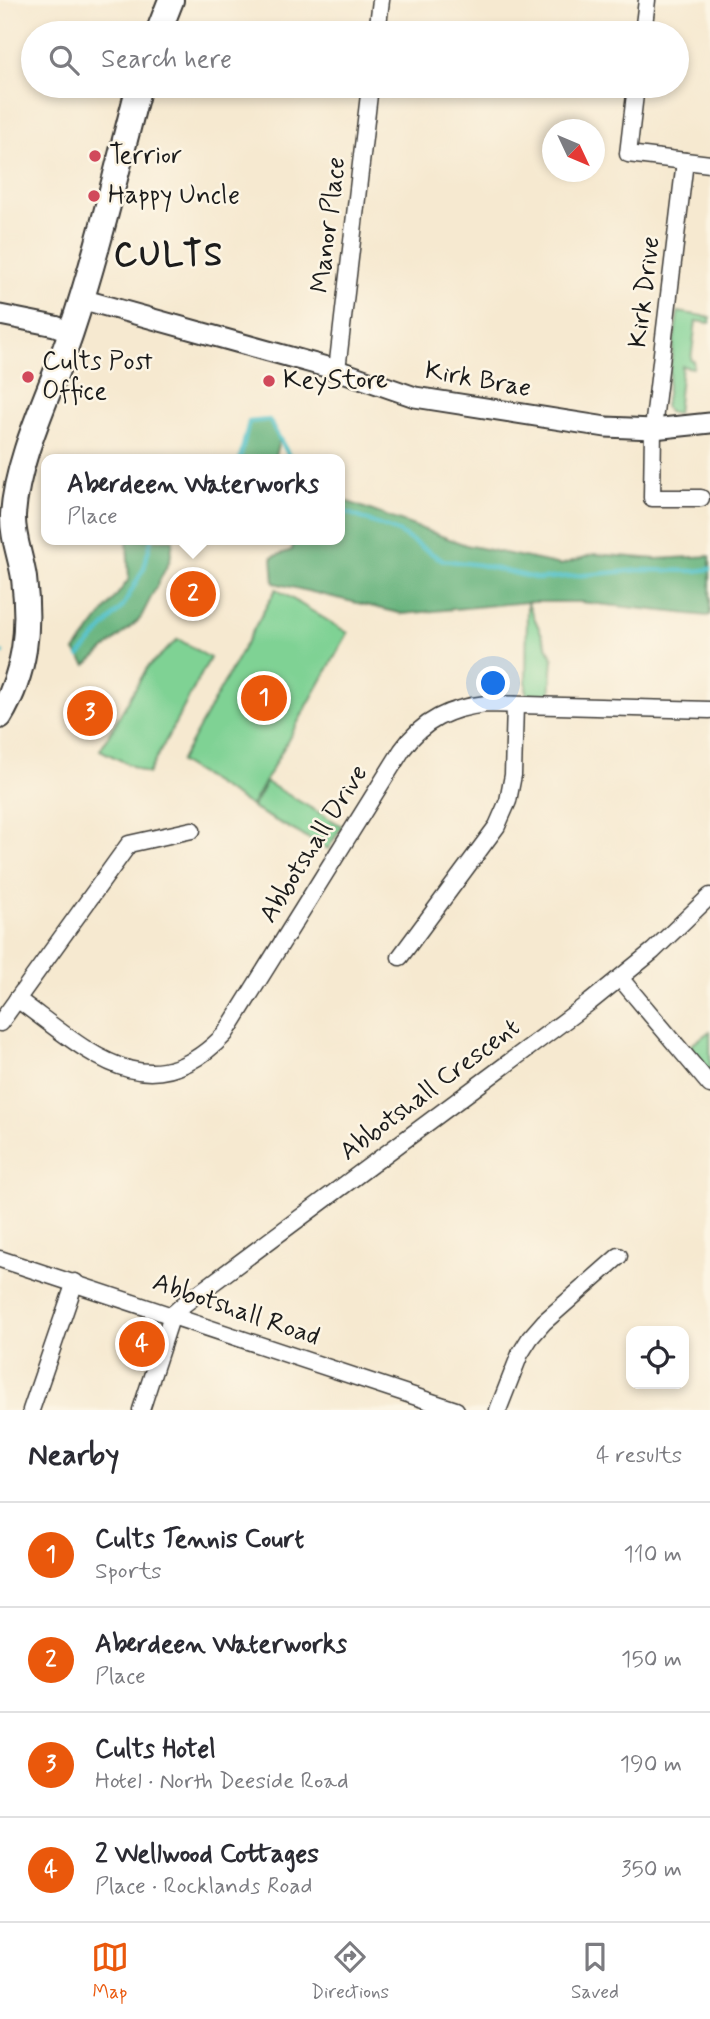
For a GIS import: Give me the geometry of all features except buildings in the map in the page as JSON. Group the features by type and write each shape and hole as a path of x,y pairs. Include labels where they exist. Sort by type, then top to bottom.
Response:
{"main road":[{"path":"163,21 171,0"},
{"path":"0,716 15,688 25,648 25,597 7,517 37,420 71,332 136,98"}],"street":[{"path":"378,21 381,0"},
{"path":"644,21 647,0"},
{"name":"Manor Place","path":"337,370 369,98"},
{"path":"635,98 628,154 710,164"},
{"name":"Kirk Drive","path":"685,161 653,429 652,498 701,498"},
{"name":"Kirk Brae","path":"81,299 337,370 415,397 593,425 653,429 710,423"},
{"path":"0,315 55,326 71,332"},
{"name":"Abbotshall Drive","path":"17,999 108,1063 133,1071 162,1072 188,1064 208,1051 225,1034 407,743 444,713 485,704 710,710"},
{"path":"400,957 497,825 508,801 513,775 515,705"},
{"path":"0,1023 129,844 192,830"},
{"name":"Abbotshall Crescent","path":"172,1315 191,1298 620,978 710,896"},
{"path":"620,978 710,1085"},
{"path":"498,1410 520,1354 530,1338 544,1322 619,1256"},
{"name":"Abbotshall Road","path":"0,1259 456,1410"},
{"path":"31,1410 75,1282"},
{"path":"141,1410 172,1315"}],"green space":[{"path":"678,312 710,317 710,323 696,321 691,360 694,361 693,368 682,366 677,414 668,412 665,407"},
{"path":"269,420 280,438 275,454 241,454 249,422"},
{"path":"345,501 466,545 561,565 594,554 656,559 710,556 710,615 580,602 527,602 403,614 274,583 272,557 292,550 293,545 345,545"},
{"path":"127,545 172,545 170,560 140,619 86,665 75,651 129,579"},
{"path":"276,589 348,633 251,806 180,762"},
{"path":"527,602 553,659 550,696 526,695"},
{"path":"178,639 210,658 148,774 100,750 147,668"},
{"path":"266,782 342,826 328,849 252,808"},
{"path":"710,1031 710,1085 682,1052"}],"waterway":[{"path":"241,454 249,422 269,420 288,454"},
{"path":"345,512 398,532 442,560 480,565 539,579 641,570 710,569"},
{"path":"79,656 123,606 144,568 150,545"}],"place":[{"name":"Terrior","path":"95,156"},
{"name":"Happy Uncle","path":"94,196"},
{"name":"Cults Post Office","path":"28,377"},
{"name":"KeyStore","path":"269,381"},
{"name":"Aberdeen Waterworks","path":"193,594"},
{"name":"Cults Tennis Court","path":"264,698"},
{"name":"Cults Hotel","path":"90,713"},
{"name":"2 Wellwood Cottages","path":"142,1344"}],"district":[{"name":"CULTS","path":"169,256"}]}
